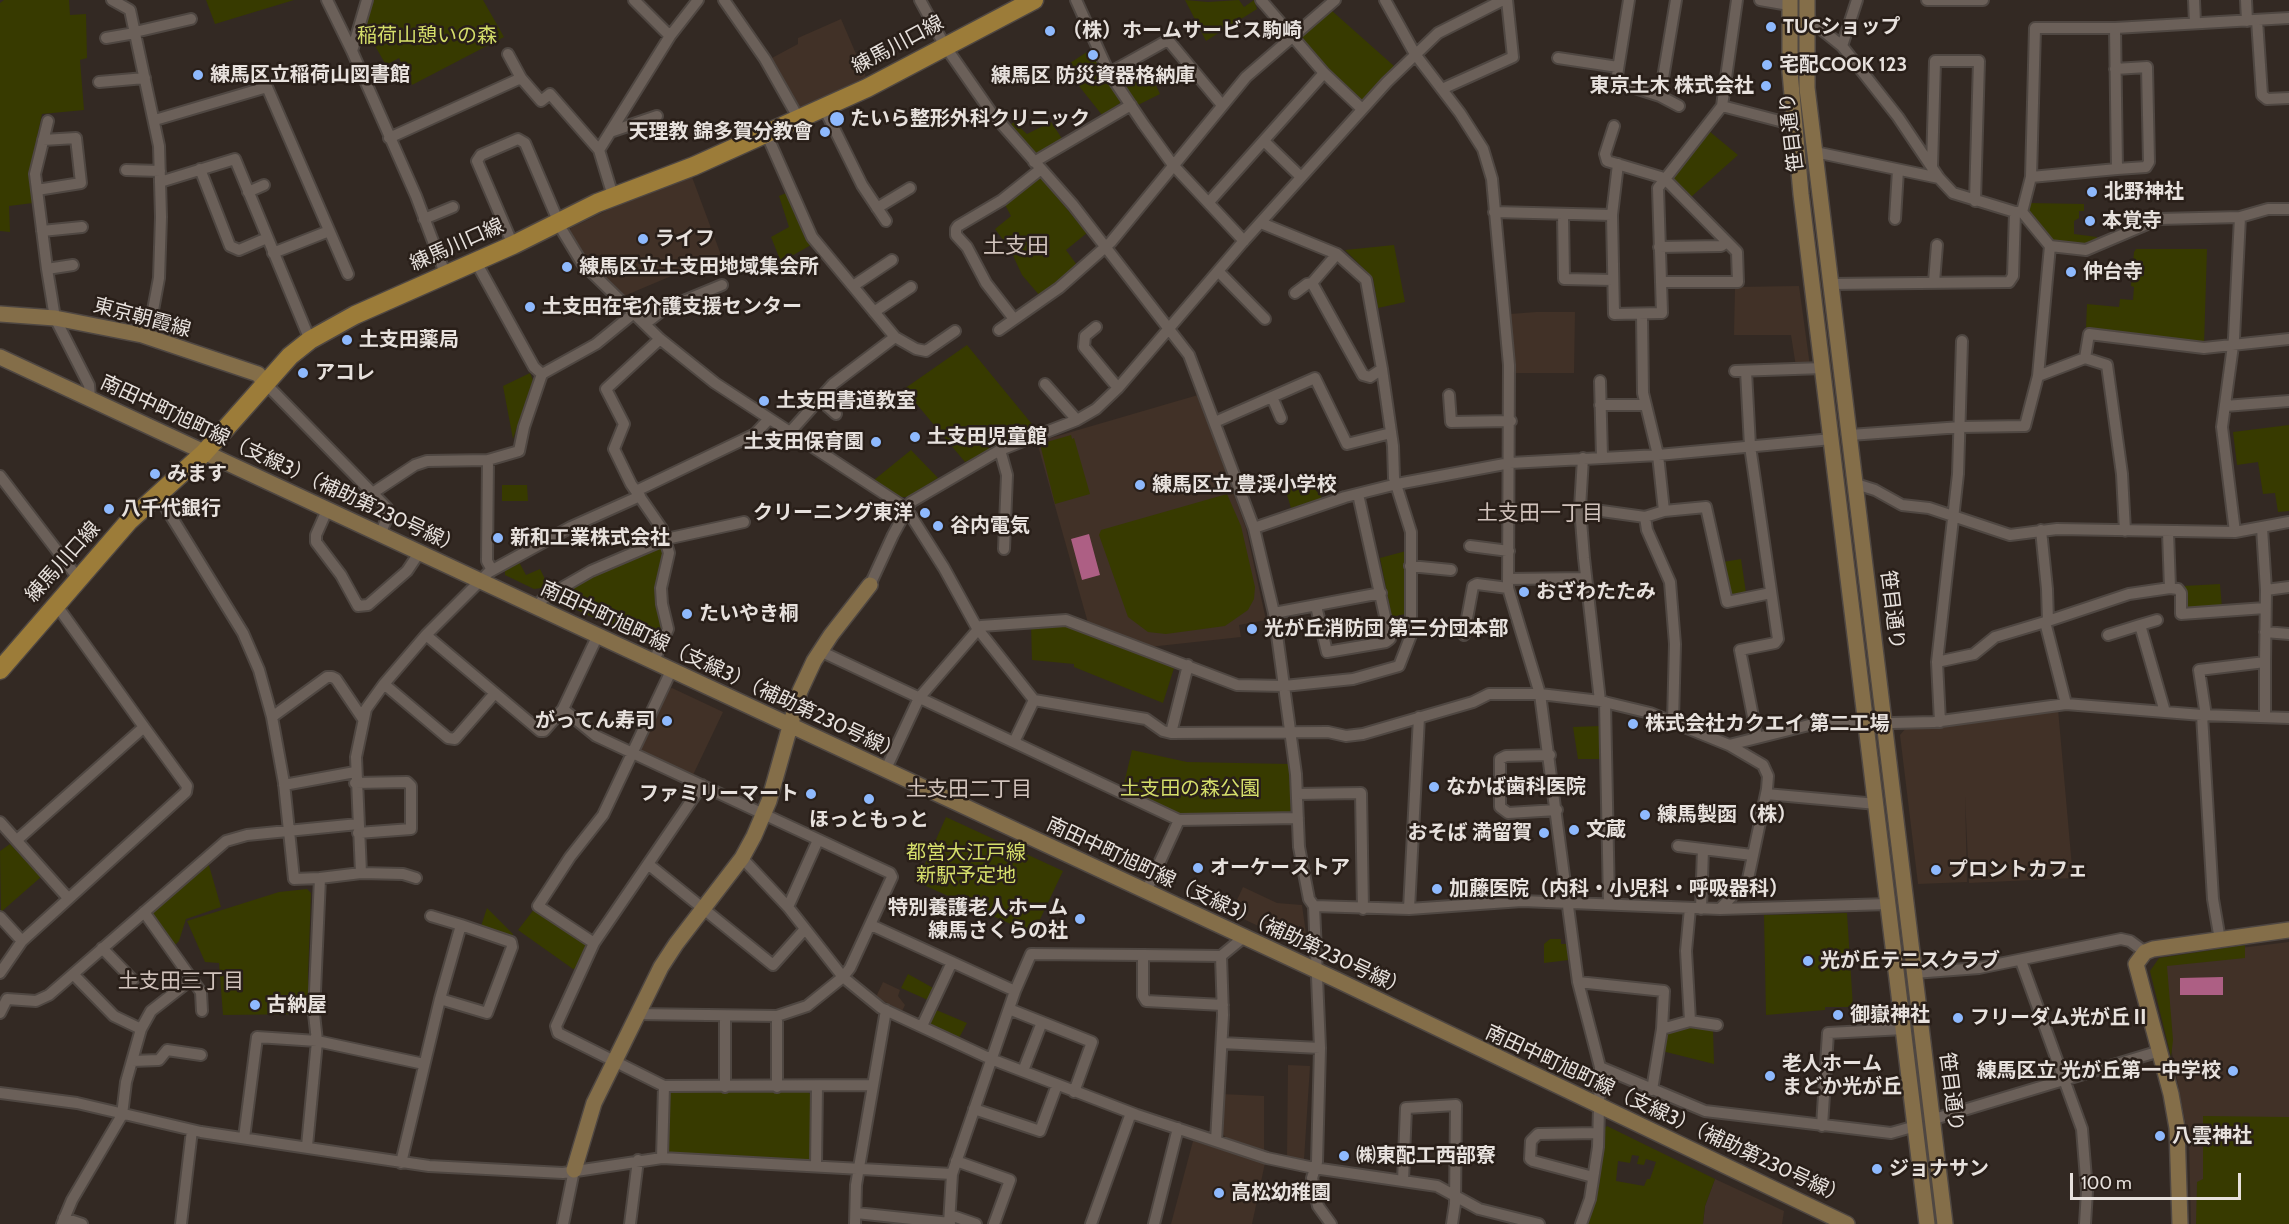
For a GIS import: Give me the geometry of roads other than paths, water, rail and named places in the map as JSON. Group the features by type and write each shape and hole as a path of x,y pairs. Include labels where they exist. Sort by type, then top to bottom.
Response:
{"main road":[{"name":"練馬川口線","path":"0,670 55,603 129,521 204,453 290,356 310,340 355,315 446,276 613,196 694,166 824,108 1034,0"},
{"name":"笹目通り","path":"1807,0 1807,88 1945,1224"},
{"name":"笹目通り","path":"1789,2 1790,72 1927,1224"},
{"name":"東京朝霞線","path":"0,314 55,318 148,337 258,374 266,384"},
{"name":"南田中町旭町線（支線3）（補助第230号線）","path":"0,357 1245,937 1847,1224"},
{"path":"574,1170 594,1103 661,967 742,858 763,814 800,691 820,651 870,585"},
{"path":"2180,1224 2177,1128 2160,1051 2136,964 2145,952 2289,930"}],"street":[{"path":"112,0 130,10 154,120 160,177 159,278 148,337"},
{"path":"327,0 352,51 446,276"},
{"path":"352,51 367,0"},
{"path":"634,0 670,36"},
{"path":"599,150 670,36 698,0"},
{"path":"724,0 765,59 799,119"},
{"path":"920,0 945,46 991,112 1106,247 1189,355 1254,528 1274,614 1297,794 1299,846 1309,898 1314,906 1319,973 1320,1048 1317,1162 1312,1178 1316,1200 1330,1224"},
{"path":"1076,0 1109,73 1131,105 1173,165 1244,241"},
{"path":"1261,0 1324,73 1362,109"},
{"path":"999,330 1059,288 1106,247 1246,77 1335,0"},
{"path":"1385,0 1415,54 1483,149 1492,179 1509,365 1508,584 1540,694 1550,755 1578,982 1600,1067 1598,1133 1593,1177 1590,1199 1581,1224"},
{"path":"870,585 906,508 911,502 1000,450 1077,420 1096,409 1118,388 1244,241 1362,109 1415,54 1438,33 1505,0 1513,57 1442,89"},
{"path":"1629,0 1616,82 1660,96 1679,106"},
{"path":"1660,96 1676,0"},
{"path":"1618,164 1612,214 1614,314 1662,313 1658,188 1722,106 1737,0"},
{"path":"1760,0 1789,2"},
{"path":"1842,46 1857,0"},
{"path":"1927,0 1983,0"},
{"path":"2194,0 2195,23"},
{"path":"2246,0 2252,20 2262,95 2267,99 2289,98"},
{"path":"1806,17 1842,46 1898,117 1939,178 1953,193 2019,212 2050,246 2086,250 2159,219 2240,217 2268,209 2289,209"},
{"path":"1831,284 2009,282 2012,279 2019,212 2031,177 2035,28 2115,28 2289,18"},
{"path":"106,38 191,19"},
{"path":"2115,28 2117,169"},
{"path":"1109,73 1168,39 1222,105"},
{"path":"508,54 521,78 541,101 550,94 599,150 613,196"},
{"path":"1558,58 1618,67"},
{"path":"1932,167 1935,61 1979,61 1975,201"},
{"path":"2031,177 2146,167 2150,162 2147,67 2115,69"},
{"path":"1209,202 1324,73"},
{"path":"99,82 145,78"},
{"path":"389,138 521,78"},
{"path":"154,120 267,87 348,274"},
{"path":"1014,319 986,283 967,247 956,235 956,229 1002,200 1037,165 1131,105"},
{"path":"1722,106 1796,125"},
{"path":"824,108 862,185 886,221"},
{"path":"610,132 657,116"},
{"path":"48,121 35,174 47,269 55,318 89,385 90,398"},
{"path":"1614,126 1605,154 1607,161 1665,178 1737,252 1738,282 1661,282"},
{"path":"766,133 812,237 895,338 916,350 926,351 955,331"},
{"path":"37,190 81,183 76,138 43,140"},
{"path":"513,245 477,161 481,155 523,140 559,223 582,263 660,339 715,383 768,420 906,508 944,568 976,628 1034,700 1146,719 1162,731 1171,733 1329,732 1346,736 1364,734 1473,702 1489,694 1540,694 1603,701 1673,721 1729,745 1763,765 1768,777 1748,879 1720,909"},
{"path":"1264,141 1301,177"},
{"path":"1815,152 1939,178"},
{"path":"126,170 160,177 235,159 310,340"},
{"path":"200,169 230,246 239,250 267,238"},
{"path":"1895,219 1898,171"},
{"path":"248,192 264,185"},
{"path":"877,208 910,188"},
{"path":"424,219 453,207"},
{"path":"1494,212 1563,215 1612,214"},
{"path":"1563,215 1564,279 1613,280"},
{"path":"2235,532 2222,427 2233,346 2240,217"},
{"path":"885,771 920,698 976,628 1066,620 1237,685 1284,686 1353,679 1399,666 1410,640 1411,532 1394,478 1383,369 1366,280 1337,254 1261,223"},
{"path":"42,231 82,227"},
{"path":"273,253 329,231"},
{"path":"1659,247 1721,246 1727,242"},
{"path":"1934,282 1937,245"},
{"path":"1850,435 1961,427 2025,426 2038,376 2050,246"},
{"path":"1295,293 1312,283 1337,254"},
{"path":"853,286 892,260"},
{"path":"476,262 534,368 542,374"},
{"path":"47,269 73,265"},
{"path":"1218,271 1265,319"},
{"path":"1312,283 1362,375 1370,377 1383,369"},
{"path":"645,324 664,309 722,285"},
{"path":"874,312 911,287"},
{"path":"371,494 415,465 427,461 488,460 519,451 524,427 542,374 596,344 634,313"},
{"path":"1642,314 1643,393 1658,455 1665,511"},
{"path":"1096,327 1085,336 1084,347 1118,388"},
{"path":"2085,358 2089,334 2204,348 2289,339"},
{"path":"790,432 832,384 895,338"},
{"path":"653,663 668,629 662,596 664,571 669,553 666,539 651,509 638,493 614,449 624,424 606,388 660,339"},
{"path":"1940,722 1937,662 1954,517 1961,427 1962,341"},
{"path":"2038,376 2085,358 2107,365 2122,474 2125,531"},
{"path":"1757,737 1740,650 1778,642 1741,371 1824,368"},
{"path":"1215,422 1315,378 1347,444 1391,433"},
{"path":"1600,381 1602,458"},
{"path":"266,384 389,511 380,534"},
{"path":"1045,384 1077,420"},
{"path":"1449,395 1450,422 1510,421"},
{"path":"1272,397 1281,418"},
{"path":"819,399 836,414"},
{"path":"2225,406 2289,401"},
{"path":"1600,405 1646,405"},
{"path":"361,873 355,778 363,719 366,709 384,684 426,634 478,580 492,570 571,527 755,434 768,420"},
{"path":"1254,528 1358,494 1397,484 1510,463 1658,455 1832,439"},
{"path":"1000,450 1007,475 1004,549"},
{"path":"1583,458 1580,508 1586,578 1603,701 1609,903"},
{"path":"488,460 487,561 492,570"},
{"path":"0,476 78,578"},
{"path":"1856,484 1875,490 1902,506 1929,508 2006,535 2042,530 2235,532 2289,522"},
{"path":"1316,606 1327,652 1386,642 1391,635 1358,494"},
{"path":"158,495 243,633 261,677 272,717 285,785 294,879 361,873 402,874 416,878"},
{"path":"1580,508 1644,517 1665,511 1706,507 1727,602 1771,593"},
{"path":"327,510 316,534 316,542 341,575 358,606 368,606 407,571 419,553"},
{"path":"1644,517 1647,530 1670,582 1675,644 1673,721"},
{"path":"536,607 544,598 591,571 666,539 744,522"},
{"path":"2262,528 2266,590 2265,717"},
{"path":"2042,530 2046,622 2066,704"},
{"path":"2168,532 2170,588"},
{"path":"1470,546 1509,551"},
{"path":"1410,566 1451,570"},
{"path":"1464,635 1473,586 1477,584 1586,578"},
{"path":"2266,590 2289,587"},
{"path":"1937,662 1974,654 1995,637 2128,594 2178,589 2181,593 2181,614 2265,608"},
{"path":"1274,614 1381,593"},
{"path":"0,973 22,941 186,792 187,786 55,603"},
{"path":"2108,634 2157,620"},
{"path":"2140,625 2165,712"},
{"path":"2265,632 2289,634"},
{"path":"426,634 540,731 548,730 563,709 597,637"},
{"path":"820,651 1179,820 1298,818"},
{"path":"2220,940 2213,899 2204,715 2199,670 2265,662"},
{"path":"1171,733 1188,665"},
{"path":"594,943 538,906 570,857 603,815 671,671"},
{"path":"272,717 327,677 332,677 336,679 363,719"},
{"path":"384,684 448,738 455,739 495,693"},
{"path":"1014,742 1034,700"},
{"path":"1729,745 1809,725 1940,722 2066,704 2204,715 2289,718"},
{"path":"563,709 597,736 890,873 892,877 871,925 843,977 807,1006 777,1016 638,1014"},
{"path":"1409,909 1419,717"},
{"path":"17,840 144,727"},
{"path":"1550,755 1506,756 1500,759 1500,807 1508,813 1557,810"},
{"path":"0,1013 3,996 41,1000 226,841 247,835 290,830 411,829 411,786 407,782 355,778 285,785"},
{"path":"702,785 594,943 556,1026 558,1034 664,1086 873,1085"},
{"path":"1297,794 1361,793 1363,909"},
{"path":"1766,794 1877,804"},
{"path":"1146,891 1179,820"},
{"path":"0,822 68,898"},
{"path":"788,907 818,840"},
{"path":"1678,846 1752,855"},
{"path":"1690,1021 1686,951 1695,909 1703,849"},
{"path":"742,858 788,907 843,977 886,1010 991,1059 1131,1113 1267,1158 1314,1168 1437,1186 1479,1209 1539,1224"},
{"path":"648,864 702,910 773,965 805,929"},
{"path":"307,1146 317,1041 315,1014 320,878"},
{"path":"1314,906 1409,909 1522,901 1720,909 1889,904"},
{"path":"144,912 201,992 202,1011"},
{"path":"431,916 511,942 512,946 487,1013 440,999"},
{"path":"0,917 22,941"},
{"path":"401,1163 440,999 461,925"},
{"path":"871,925 1015,991"},
{"path":"950,1221 952,1174 1015,991 1031,954 1221,956 1245,937"},
{"path":"1914,973 1979,968 2121,939 2130,941 2145,952"},
{"path":"102,948 133,980"},
{"path":"1143,956 1143,996 1146,1001 1223,1005"},
{"path":"1216,1141 1222,1043 1221,956"},
{"path":"2021,961 2082,1129 2087,1191 2085,1224"},
{"path":"922,1026 951,962"},
{"path":"73,974 114,1016 141,1029"},
{"path":"82,1224 63,1221 122,1115 132,1061 141,1029 152,1011 192,979"},
{"path":"1578,982 1664,991 1662,1029 1652,1090"},
{"path":"1009,1009 1092,1042 1074,1092"},
{"path":"886,1010 859,1167 856,1218 976,1224"},
{"path":"777,1016 777,1087"},
{"path":"725,1017 725,1087"},
{"path":"1662,1029 1690,1021 1717,1024"},
{"path":"1023,1071 1042,1022"},
{"path":"1822,1126 1828,1032 1904,1029"},
{"path":"244,1138 255,1039 259,1036 317,1041 424,1064"},
{"path":"1222,1043 1320,1048"},
{"path":"132,1061 159,1060 167,1050 201,1055"},
{"path":"1934,1119 2160,1051"},
{"path":"1600,1067 1705,1111 1891,1133 1916,1126"},
{"path":"974,1109 1040,1131 1057,1085"},
{"path":"662,1158 664,1086"},
{"path":"816,1166 817,1086"},
{"path":"0,1093 77,1103 192,1130 307,1146 401,1163 563,1173 662,1158 859,1167 952,1174"},
{"path":"1403,1181 1406,1108 1454,1104 1457,1107 1455,1196 1452,1224"},
{"path":"1092,1224 1131,1113"},
{"path":"1154,1224 1178,1128"},
{"path":"181,1224 192,1130"},
{"path":"1593,1177 1533,1161 1530,1159 1531,1140 1538,1134 1598,1133"},
{"path":"630,1224 638,1160"},
{"path":"956,1161 1010,1180 994,1224"},
{"path":"563,1224 574,1170"}],"place":[{"name":"TUCショップ","path":"1771,27"},
{"name":"（株）ホームサービス駒崎","path":"1050,31"},
{"name":"練馬区 防災資器格納庫","path":"1093,55"},
{"name":"宅配COOK 123","path":"1767,65"},
{"name":"練馬区立稲荷山図書館","path":"198,75"},
{"name":"東京土木 株式会社","path":"1766,86"},
{"name":"たいら整形外科クリニック","path":"837,119"},
{"name":"天理教 錦多賀分教會","path":"825,132"},
{"name":"北野神社","path":"2092,192"},
{"name":"本覚寺","path":"2090,221"},
{"name":"ライフ","path":"643,239"},
{"name":"練馬区立土支田地域集会所","path":"567,267"},
{"name":"仲台寺","path":"2071,272"},
{"name":"土支田在宅介護支援センター","path":"530,307"},
{"name":"土支田薬局","path":"347,340"},
{"name":"アコレ","path":"303,373"},
{"name":"土支田書道教室","path":"764,401"},
{"name":"土支田児童館","path":"915,437"},
{"name":"土支田保育園","path":"876,442"},
{"name":"みます","path":"155,474"},
{"name":"練馬区立 豊渓小学校","path":"1140,485"},
{"name":"八千代銀行","path":"109,509"},
{"name":"クリーニング東洋","path":"925,513"},
{"name":"谷内電気","path":"938,526"},
{"name":"新和工業株式会社","path":"498,538"},
{"name":"おざわたたみ","path":"1524,592"},
{"name":"たいやき桐","path":"687,614"},
{"name":"光が丘消防団 第三分団本部","path":"1252,629"},
{"name":"がってん寿司","path":"667,721"},
{"name":"株式会社カクエイ 第二工場","path":"1633,724"},
{"name":"なかば歯科医院","path":"1434,787"},
{"name":"ファミリーマート","path":"811,794"},
{"name":"ほっともっと","path":"869,799"},
{"name":"練馬製函（株）","path":"1645,815"},
{"name":"文蔵","path":"1574,830"},
{"name":"おそば 満留賀","path":"1544,833"},
{"name":"オーケーストア","path":"1198,868"},
{"name":"プロントカフェ","path":"1936,870"},
{"name":"加藤医院（内科・小児科・呼吸器科）","path":"1437,889"},
{"name":"特別養護老人ホーム 練馬さくらの社","path":"1080,919"},
{"name":"光が丘テニスクラブ","path":"1808,961"},
{"name":"古納屋","path":"255,1005"},
{"name":"御嶽神社","path":"1838,1015"},
{"name":"フリーダム光が丘Ⅱ","path":"1958,1018"},
{"name":"練馬区立 光が丘第一中学校","path":"2233,1071"},
{"name":"老人ホーム まどか光が丘","path":"1770,1076"},
{"name":"八雲神社","path":"2160,1136"},
{"name":"㈱東配工西部寮","path":"1344,1156"},
{"name":"ジョナサン","path":"1877,1169"},
{"name":"高松幼稚園","path":"1219,1193"}],"district":[{"name":"土支田","path":"1016,247"},
{"name":"土支田一丁目","path":"1540,514"},
{"name":"土支田二丁目","path":"969,790"},
{"name":"土支田三丁目","path":"181,982"}],"park label":[{"name":"稲荷山憩いの森","path":"427,36"},
{"name":"土支田の森公園","path":"1190,789"},
{"name":"都営大江戸線 新駅予定地","path":"966,864"}]}
